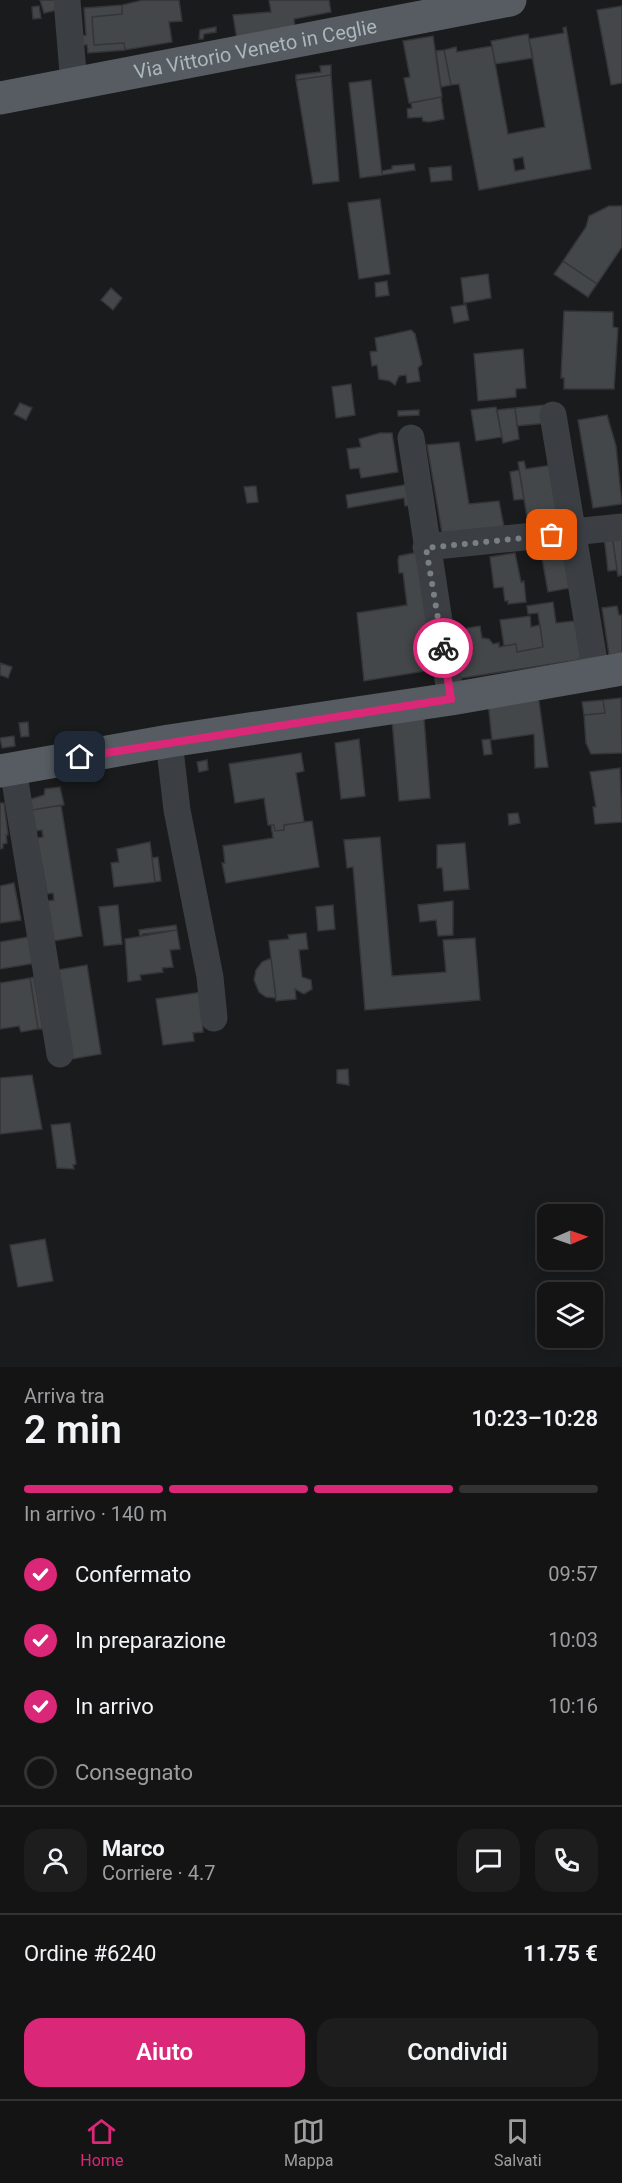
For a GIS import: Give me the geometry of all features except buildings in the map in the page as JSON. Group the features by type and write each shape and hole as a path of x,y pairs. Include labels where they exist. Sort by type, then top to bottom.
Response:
{"main road":[{"name":"Via Vittorio Veneto in Ceglie","path":"0,98 510,0"},
{"path":"6,770 169,741 451,699 609,671"}],"street":[{"path":"67,0 74,85"},
{"path":"553,415 573,533 609,671"},
{"path":"411,438 426,548 451,699"},
{"path":"426,548 622,527"},
{"path":"169,741 177,810 210,977 214,1018"},
{"path":"6,770 60,1054"}],"way so far":[{"path":"443,648 426,548 552,535"}],"route":[{"path":"80,757 169,741 451,699 443,648"}]}
